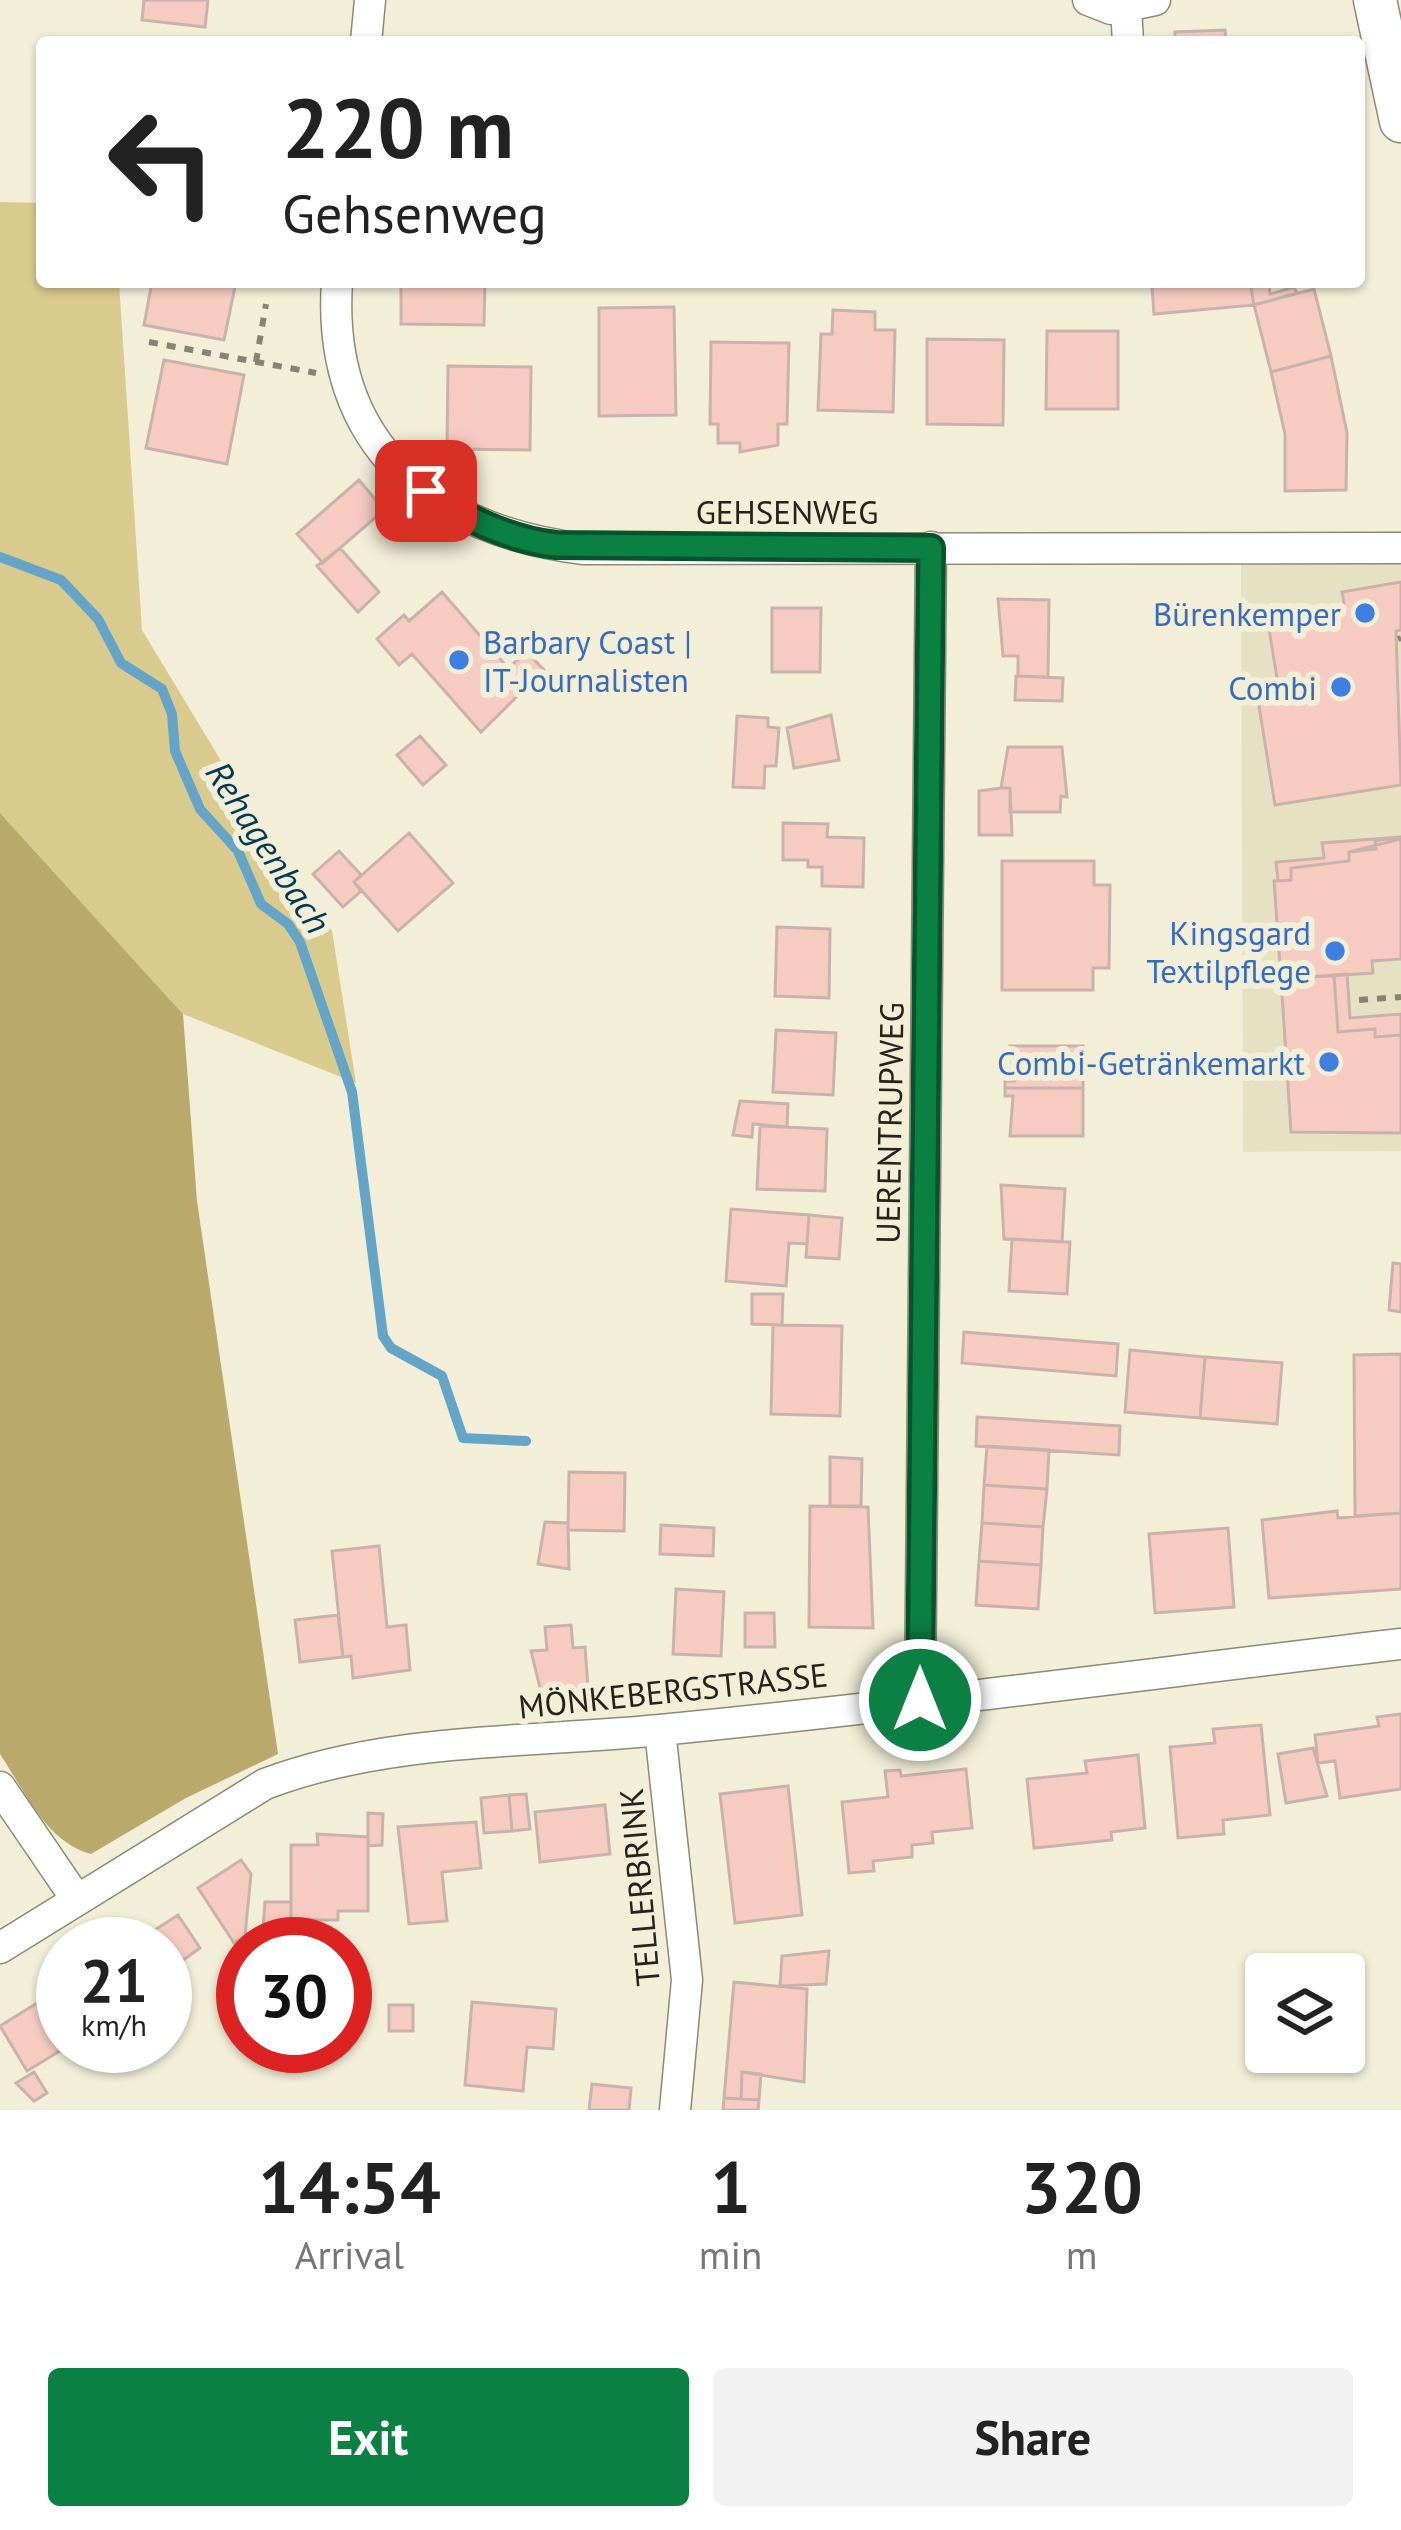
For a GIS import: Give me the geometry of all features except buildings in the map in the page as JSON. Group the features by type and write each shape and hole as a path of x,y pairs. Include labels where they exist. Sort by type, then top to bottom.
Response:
{"main road":[{"path":"1375,0 1394,63 1401,122"}],"street":[{"path":"367,36 370,0"},
{"path":"1088,0 1111,9 1141,4 1130,36"},
{"name":"GEHSENWEG","path":"337,288 338,355 352,408 407,477 446,506 528,542 584,548 1401,548"},
{"name":"UERENTRUPWEG","path":"920,1700 931,548"},
{"name":"MÖNKEBERGSTRASSE","path":"0,1948 265,1784 312,1766 371,1754 660,1730 1401,1644"},
{"name":"TELLERBRINK","path":"660,1730 687,1980 675,2110"},
{"path":"0,1786 75,1898"}],"path":[{"path":"256,362 266,304"},
{"path":"149,342 344,378"},
{"path":"1359,1000 1401,997"}],"shaded area":[{"path":"0,202 36,203 36,288 119,288 142,630 252,812 332,931 356,1083 183,1014 0,813"},
{"path":"1241,563 1401,563 1401,1151 1243,1152"},
{"path":"0,813 183,1014 197,1201 278,1754 186,1798 91,1854 75,1848 49,1827 0,1754"}],"waterway":[{"name":"Rehagenbach","path":"0,557 61,580 98,619 121,663 162,689 172,714 175,751 200,809 238,851 261,904 288,924 300,942 352,1092 383,1336 391,1348 442,1376 463,1438 526,1441"}],"place":[{"name":"Bürenkemper","path":"1365,613"},
{"name":"Barbary Coast | IT-Journalisten","path":"459,660"},
{"name":"Combi","path":"1341,687"},
{"name":"Kingsgard Textilpflege","path":"1335,951"},
{"name":"Combi-Getränkemarkt","path":"1329,1062"}],"route":[{"path":"426,491 446,506 528,542 584,548 931,548 920,1700"}]}
